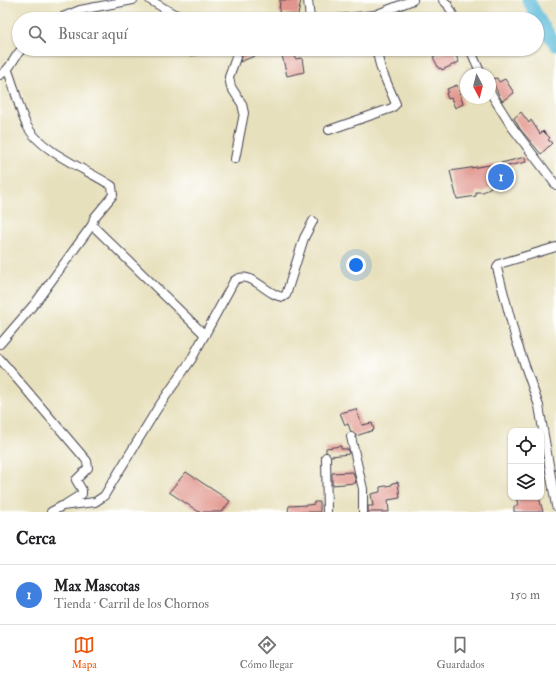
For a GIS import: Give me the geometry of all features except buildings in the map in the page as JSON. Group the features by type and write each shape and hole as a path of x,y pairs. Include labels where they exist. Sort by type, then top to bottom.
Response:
{"street":[{"path":"75,12 133,0"},
{"path":"150,0 171,12"},
{"path":"308,0 309,12"},
{"path":"384,12 413,0"},
{"path":"448,2 452,12"},
{"path":"0,344 36,302 92,225 94,218 113,194 112,186 101,178 78,168 45,145 28,127 4,73 15,56"},
{"path":"235,159 244,112 242,104 231,87 229,77 236,56"},
{"path":"329,130 392,108 396,104 379,56"},
{"path":"473,56 478,68"},
{"path":"496,102 512,127 556,185"},
{"path":"62,506 100,500 205,335 232,285 237,279 247,278 277,296 283,297 286,295 304,238 313,221"},
{"path":"92,225 205,335"},
{"path":"556,247 499,264 497,268 516,340 539,406 556,506"},
{"path":"0,359 87,461 88,468 76,480 82,490 82,500 90,502"},
{"path":"351,437 362,489 363,512"},
{"path":"326,457 327,512"},
{"path":"51,512 82,494"}],"waterway":[{"path":"528,0 535,12"},
{"path":"544,27 556,45"}],"place":[{"name":"Max Mascotas","path":"501,177"}]}
